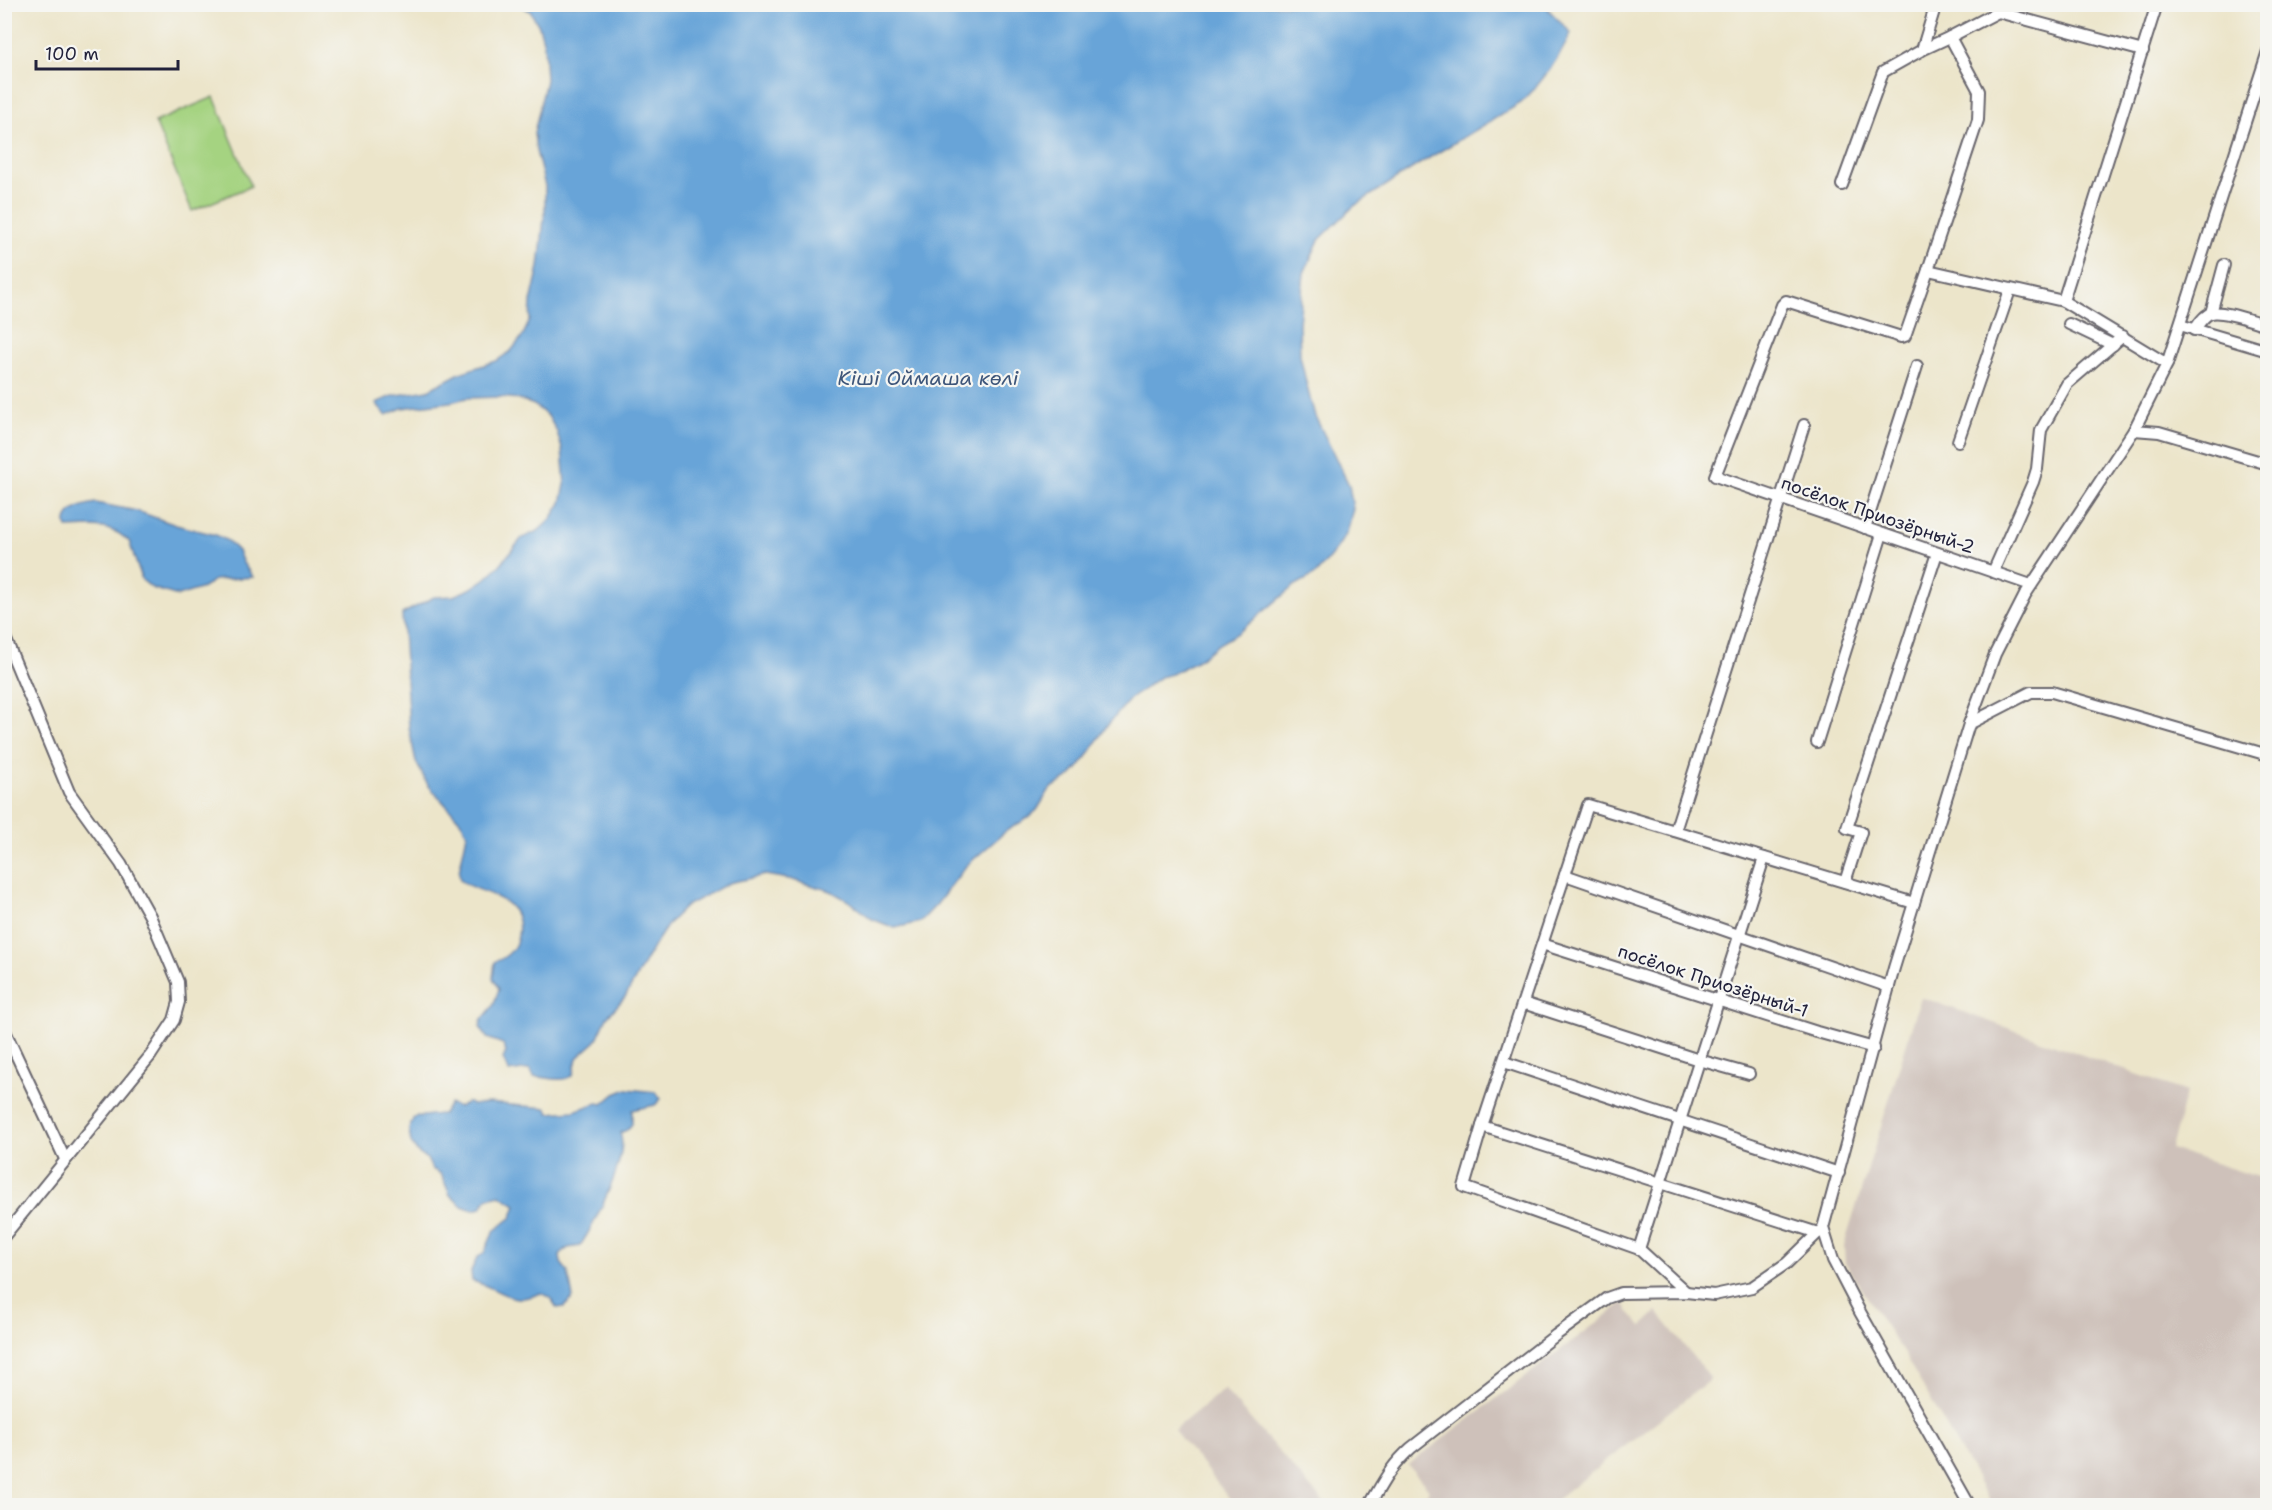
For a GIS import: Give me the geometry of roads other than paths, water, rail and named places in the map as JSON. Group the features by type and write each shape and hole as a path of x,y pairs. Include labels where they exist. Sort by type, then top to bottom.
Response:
{"street":[{"path":"1922,50 1936,4"},
{"path":"2063,301 2157,4"},
{"path":"1842,185 1883,72 2000,8 2143,51"},
{"path":"1950,37 1979,91 1978,120 1928,270 2063,301 2167,364"},
{"path":"1370,1506 1384,1477 1395,1462 1437,1426 1607,1298 1622,1293 1686,1292 1714,1295 1752,1287 1787,1263 1821,1231 1914,903 1969,723 1995,654 2031,585 2134,430 2167,364 2268,51"},
{"path":"2211,313 2224,265"},
{"name":"посёлок Приозёрный-2","path":"1928,270 1905,336 1901,337 1786,301 1782,305 1715,476 2031,585"},
{"path":"1958,441 2010,290"},
{"path":"2194,330 2204,317 2211,313 2268,325"},
{"path":"2069,324 2113,345"},
{"path":"2180,325 2268,351"},
{"path":"1993,572 2033,482 2037,469 2041,430 2067,384 2123,336"},
{"path":"1865,528 1917,366"},
{"path":"1674,831 1804,425"},
{"path":"2134,430 2158,432 2268,464"},
{"path":"1816,742 1882,534"},
{"path":"1845,882 1861,832 1847,828 1937,553"},
{"path":"4,635 69,792 121,864 150,916 178,982 179,1002 174,1020 151,1055 6,1231"},
{"path":"1969,723 2031,692 2052,692 2268,755"},
{"path":"1686,1292 1639,1250 1464,1188 1482,1126 1588,805 1914,903"},
{"path":"1639,1250 1764,858"},
{"path":"1565,875 1889,987"},
{"name":"посёлок Приозёрный-1","path":"1542,944 1874,1048"},
{"path":"1523,1003 1749,1074"},
{"path":"4,1029 65,1159"},
{"path":"1504,1062 1839,1173"},
{"path":"1482,1126 1821,1231"},
{"path":"1821,1231 1860,1312 1970,1506"}],"water":[{"name":"Кіші Оймаша көлi","path":"520,5 1544,5 1571,33 1555,61 1521,103 1354,206 1319,240 1304,273 1299,323 1300,355 1315,416 1349,485 1353,509 1347,533 1316,574 1294,586 1238,633 1217,645 1198,660 1172,674 1160,677 1130,699 1106,727 1087,757 1071,776 1050,789 1037,810 1028,818 1006,831 966,866 920,922 895,928 872,919 852,903 831,891 789,879 765,875 729,883 686,906 669,923 625,997 607,1017 596,1041 577,1058 573,1075 559,1079 534,1077 530,1069 509,1072 503,1059 506,1052 503,1044 487,1038 480,1027 481,1021 493,1006 499,989 493,978 495,962 513,949 518,936 518,922 509,904 460,880 459,872 467,834 462,823 428,785 416,762 409,728 402,614 434,597 453,596 470,589 499,566 522,538 538,531 551,519 561,503 565,485 562,449 557,432 548,416 534,405 518,399 467,398 402,408 386,415 376,403 392,396 428,390 460,373 496,361 511,351 522,337 530,320 531,302 539,267 545,209 545,186 534,133 546,80 544,44 539,26 530,11"},
{"path":"96,503 137,511 176,525 216,535 228,541 238,551 253,577 214,580 203,588 178,596 152,588 142,580 129,541 118,533 105,528 67,528 67,517 70,513 85,505"},
{"path":"627,1089 656,1092 661,1099 655,1105 632,1110 632,1124 620,1133 622,1143 620,1157 609,1190 594,1223 580,1246 568,1248 560,1255 561,1263 568,1272 573,1298 564,1307 557,1308 550,1297 541,1293 530,1297 513,1297 472,1281 471,1271 477,1258 484,1253 494,1231 512,1217 516,1205 500,1195 487,1198 481,1208 473,1210 462,1206 450,1195 441,1174 432,1169 427,1159 418,1153 411,1143 409,1129 413,1119 417,1116 443,1114 450,1104 459,1107 468,1102 472,1105 489,1103 547,1108 549,1113 574,1111 597,1103 603,1104 615,1094"}]}
